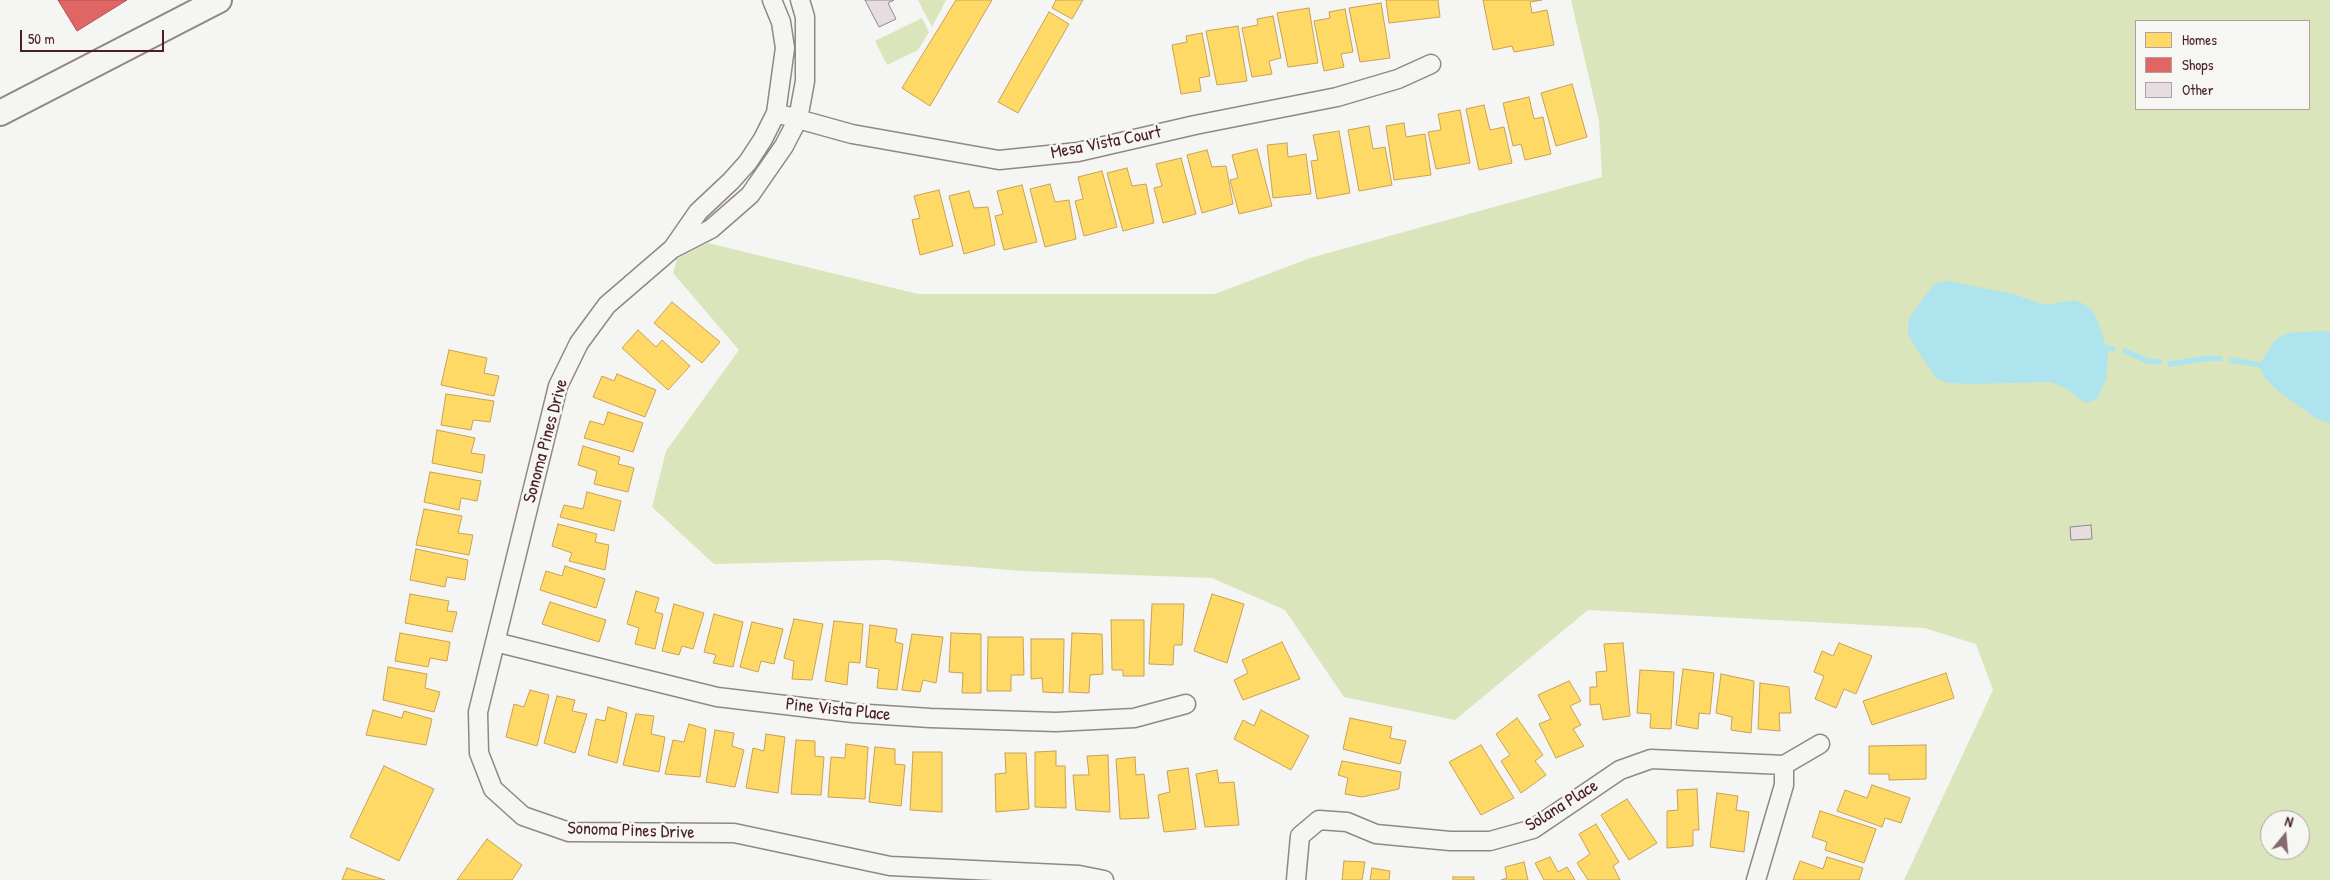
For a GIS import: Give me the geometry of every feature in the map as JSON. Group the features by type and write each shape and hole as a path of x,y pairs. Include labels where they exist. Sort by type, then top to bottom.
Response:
{"street":[{"path":"0,113 219,0"},
{"name":"Sonoma Pines Drive","path":"672,250 698,212 748,162 763,139 776,113 785,48 781,22 772,0"},
{"name":"Sonoma Pines Drive","path":"800,0 805,17 805,81 798,119 784,146 750,195 711,229 672,250 607,305 579,343 558,386 478,712 479,753 492,789 523,816 569,832 734,833 890,866 1079,875 1104,880"},
{"name":"Mesa Vista Court","path":"776,113 852,134 999,160 1078,152 1195,125 1337,97 1398,79 1431,64"},
{"name":"Pine Vista Place","path":"495,642 717,697 853,713 930,718 1056,722 1134,718 1186,704"},
{"path":"1756,880 1784,786 1784,765 1820,744"},
{"name":"Solana Place","path":"1296,880 1300,836 1318,820 1347,822 1376,834 1490,841 1533,829 1620,770 1651,759 1784,765"}],"green space":[{"path":"918,0 946,0 932,27"},
{"path":"1571,0 2330,0 2330,880 1904,880 1993,690 1976,644 1924,628 1588,610 1455,720 1344,697 1285,610 1212,578 1023,571 886,560 714,564 652,507 666,451 739,350 673,273 677,259 708,243 918,294 1215,294 1310,258 1602,177 1599,121"},
{"path":"922,18 929,32 918,50 887,65 875,41"}],"water":[{"path":"1948,281 2013,294 2045,305 2075,300 2086,305 2094,313 2108,353 2106,380 2097,399 2085,403 2064,387 2050,382 1971,384 1948,383 1936,378 1908,334 1908,326 1910,317 1931,288 1937,283"},
{"path":"2330,332 2330,423 2317,419 2277,390 2264,377 2260,367 2261,362 2275,340 2288,333"}],"building: Homes":[{"path":"956,0 992,0 930,106 902,88"},
{"path":"1056,0 1083,0 1072,19 1052,8"},
{"path":"1386,0 1438,0 1440,17 1389,23"},
{"path":"1483,0 1542,0 1530,2 1532,13 1547,10 1554,45 1514,52 1512,46 1493,50"},
{"path":"1381,3 1390,58 1360,62 1349,8"},
{"path":"1309,8 1318,63 1288,67 1277,13"},
{"path":"1345,9 1353,52 1341,54 1344,67 1324,71 1314,21 1330,18 1329,12"},
{"path":"1049,12 1069,24 1018,113 998,102"},
{"path":"1273,16 1281,58 1269,61 1272,74 1252,77 1242,28 1258,25 1257,19"},
{"path":"1238,26 1247,81 1217,85 1206,31"},
{"path":"1202,33 1210,76 1199,78 1201,91 1181,94 1172,45 1187,42 1186,36"},
{"path":"1572,84 1587,137 1556,146 1541,93"},
{"path":"1529,97 1534,119 1543,117 1551,154 1525,160 1521,144 1513,146 1503,103"},
{"path":"1484,105 1490,130 1504,127 1512,163 1479,170 1466,109"},
{"path":"1460,110 1470,163 1436,169 1428,132 1441,130 1438,114"},
{"path":"1404,123 1406,137 1425,134 1431,175 1394,180 1386,126"},
{"path":"1369,126 1373,149 1385,147 1392,185 1359,191 1348,130"},
{"path":"1339,131 1350,193 1317,199 1311,161 1318,160 1313,135"},
{"path":"1287,143 1288,157 1306,154 1311,194 1273,198 1267,145"},
{"path":"1257,149 1272,206 1239,214 1230,180 1238,178 1232,155"},
{"path":"1207,150 1212,167 1226,166 1233,204 1202,213 1187,155"},
{"path":"1181,158 1196,214 1163,223 1154,188 1162,186 1156,164"},
{"path":"1127,168 1132,186 1146,184 1154,223 1123,231 1107,173"},
{"path":"1102,171 1117,227 1084,236 1075,201 1083,199 1078,177"},
{"path":"1050,184 1055,202 1069,200 1076,239 1045,247 1030,189"},
{"path":"1022,185 1037,242 1004,250 995,216 1003,214 997,191"},
{"path":"939,190 953,246 920,255 912,220 920,218 914,196"},
{"path":"969,191 974,208 988,207 995,245 964,254 949,196"},
{"path":"672,302 720,342 702,363 654,323"},
{"path":"638,330 656,347 662,340 690,366 668,390 622,348"},
{"path":"449,350 487,358 484,373 499,376 494,396 441,385"},
{"path":"617,374 656,390 645,417 593,397 602,376 614,381"},
{"path":"446,394 494,401 490,422 473,420 471,430 441,425"},
{"path":"608,412 643,423 633,452 584,438 590,421 604,425"},
{"path":"437,430 475,438 471,453 485,455 482,473 432,463"},
{"path":"583,446 620,457 618,464 634,468 628,492 594,484 597,471 578,465"},
{"path":"430,472 481,481 477,501 461,498 459,510 424,502"},
{"path":"587,492 621,501 614,531 560,517 564,505 583,509"},
{"path":"424,509 462,516 458,533 473,535 469,555 416,545"},
{"path":"558,524 597,534 595,542 609,545 605,570 569,561 572,553 552,546"},
{"path":"416,549 468,560 465,580 447,577 445,587 410,580"},
{"path":"565,566 605,579 596,608 540,590 546,571 562,576"},
{"path":"636,591 659,598 655,612 663,614 655,649 635,644 639,628 627,624"},
{"path":"410,594 449,601 447,611 457,612 452,632 405,623"},
{"path":"1212,594 1244,604 1227,663 1194,651"},
{"path":"550,602 606,620 599,642 542,624"},
{"path":"674,604 704,613 693,649 682,646 679,655 662,651"},
{"path":"1152,604 1184,604 1182,645 1174,645 1173,665 1149,664"},
{"path":"714,614 743,622 733,667 713,663 716,655 704,652"},
{"path":"794,619 823,624 812,680 792,679 794,661 784,658"},
{"path":"1111,620 1144,620 1144,676 1123,676 1123,670 1112,670"},
{"path":"834,621 863,624 860,663 849,662 847,685 825,681"},
{"path":"752,622 783,629 774,664 761,661 758,672 740,667"},
{"path":"870,625 897,629 895,642 903,644 897,690 877,688 879,669 866,667"},
{"path":"400,633 450,642 447,661 430,658 428,667 395,661"},
{"path":"951,633 981,634 981,693 962,693 963,673 949,672"},
{"path":"1072,633 1102,634 1103,674 1090,675 1089,693 1069,692"},
{"path":"912,634 943,637 936,683 923,680 920,692 902,690"},
{"path":"988,637 1023,637 1024,675 1011,675 1011,691 987,691"},
{"path":"1031,639 1064,639 1063,693 1043,692 1042,678 1031,679"},
{"path":"1282,642 1300,679 1243,700 1234,680 1248,673 1242,660"},
{"path":"1623,643 1630,716 1603,720 1600,704 1590,705 1590,687 1597,687 1596,672 1607,671 1604,644"},
{"path":"1839,643 1872,656 1856,694 1844,689 1836,708 1815,699 1824,676 1814,672 1822,651 1833,656"},
{"path":"388,667 427,674 425,688 440,692 434,712 383,700"},
{"path":"1683,669 1714,673 1710,714 1699,713 1698,729 1676,725"},
{"path":"1640,670 1674,672 1671,729 1650,728 1651,714 1637,713"},
{"path":"1946,673 1954,698 1872,725 1863,701"},
{"path":"1721,674 1754,681 1751,733 1731,730 1732,717 1716,713"},
{"path":"1569,681 1581,701 1570,706 1581,725 1573,729 1584,746 1556,758 1539,724 1551,719 1538,695"},
{"path":"1760,683 1789,687 1791,713 1779,713 1780,731 1758,729"},
{"path":"530,690 549,695 537,746 506,737 514,704 524,707"},
{"path":"557,696 575,700 572,711 587,714 575,753 544,743"},
{"path":"608,707 627,713 617,763 588,755 596,719 605,721"},
{"path":"373,710 402,718 404,711 432,719 426,745 366,735"},
{"path":"1261,710 1309,736 1291,770 1234,739 1243,720 1254,726"},
{"path":"636,714 654,716 651,734 665,737 659,772 623,765"},
{"path":"1350,718 1392,727 1390,738 1406,741 1400,764 1343,749"},
{"path":"1517,718 1543,755 1535,761 1546,775 1521,793 1501,761 1510,755 1496,734"},
{"path":"689,724 706,729 700,777 665,774 673,740 684,742"},
{"path":"715,730 734,733 732,746 744,750 735,787 706,782"},
{"path":"766,734 785,737 778,793 746,788 753,748 764,751"},
{"path":"796,740 815,741 815,756 824,757 821,795 791,794"},
{"path":"846,744 868,747 865,799 828,797 831,757 845,758"},
{"path":"1481,745 1514,798 1481,815 1449,762"},
{"path":"1926,745 1926,779 1889,780 1889,774 1869,774 1869,746"},
{"path":"875,747 895,749 895,764 905,765 901,806 869,802"},
{"path":"1056,751 1056,766 1065,766 1066,808 1035,807 1035,752"},
{"path":"913,752 942,752 942,812 910,810"},
{"path":"1005,753 1026,753 1029,809 996,812 995,774 1006,773"},
{"path":"1108,755 1110,812 1076,810 1073,775 1089,775 1087,756"},
{"path":"1135,757 1136,775 1144,774 1149,818 1120,819 1116,759"},
{"path":"1342,761 1401,772 1399,789 1362,797 1345,794 1348,778 1338,775"},
{"path":"384,766 434,789 399,861 350,837"},
{"path":"1188,768 1196,829 1164,832 1158,795 1170,792 1167,771"},
{"path":"1217,770 1219,783 1234,782 1239,825 1205,827 1196,774"},
{"path":"1872,785 1910,798 1901,823 1885,818 1882,827 1837,811 1845,790 1867,798"},
{"path":"1697,789 1699,830 1693,830 1693,846 1667,848 1667,811 1678,810 1677,790"},
{"path":"1717,793 1738,796 1736,810 1749,812 1744,852 1710,847"},
{"path":"1627,799 1657,843 1629,860 1601,815"},
{"path":"1820,811 1876,829 1864,863 1825,850 1827,842 1812,837"},
{"path":"1596,824 1619,862 1613,866 1620,880 1588,880 1577,863 1590,854 1579,834"},
{"path":"487,839 522,865 512,880 457,880"},
{"path":"1550,857 1558,872 1567,867 1575,880 1544,880 1535,863"},
{"path":"1827,857 1863,868 1859,880 1793,880 1800,861 1823,869"},
{"path":"1344,861 1365,862 1362,880 1342,880"},
{"path":"1524,862 1528,880 1501,880 1507,878 1505,867"},
{"path":"347,868 385,880 342,880"},
{"path":"1372,868 1390,871 1389,880 1370,880"},
{"path":"1453,877 1474,877 1474,880 1453,880"}],"building: Shops":[{"path":"58,0 127,0 77,31"}],"building: Other":[{"path":"865,0 894,0 888,3 896,19 879,27"},
{"path":"2091,525 2092,539 2071,540 2070,527"}],"waterway":[{"path":"2107,348 2113,349"},
{"path":"2125,351 2148,361 2159,362"},
{"path":"2170,364 2209,358 2220,359"},
{"path":"2231,360 2260,365"}]}
